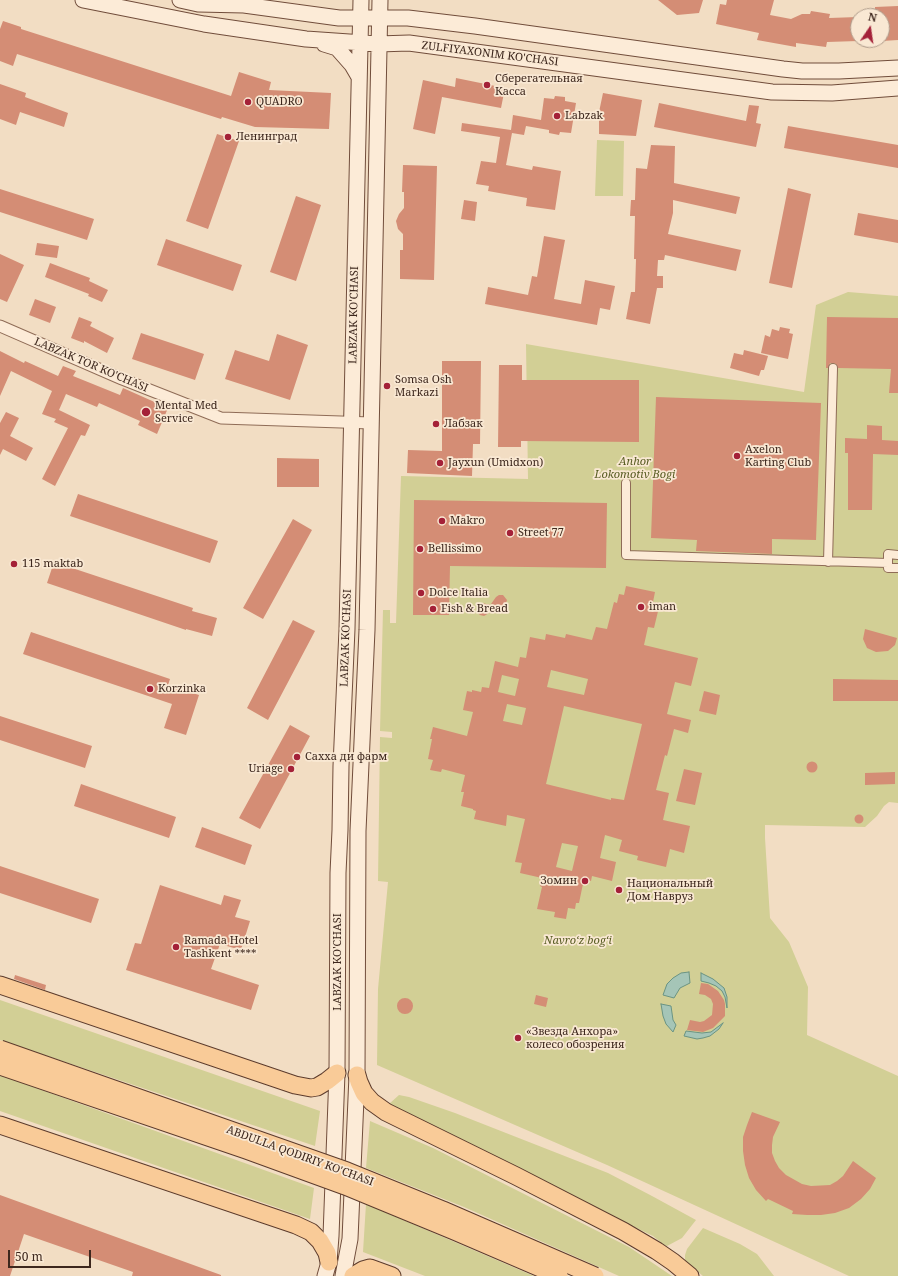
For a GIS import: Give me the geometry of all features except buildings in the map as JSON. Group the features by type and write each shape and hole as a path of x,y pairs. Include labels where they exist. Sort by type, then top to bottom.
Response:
{"main road":[{"name":"ZULFIYAXONIM KO'CHASI","path":"83,0 204,24 306,39 378,44 409,43 761,90 791,93 832,93 898,88"},
{"path":"180,0 198,4 244,5 339,18 408,18 802,71 832,72 898,68"},
{"name":"LABZAK KO'CHASI","path":"327,1269 331,1236 338,1073 338,873 347,629 361,0"},
{"name":"LABZAK KO'CHASI","path":"343,1276 350,1239 357,1075 358,831 367,630 378,18 380,0"},
{"path":"306,39 337,48 352,65 359,77"},
{"path":"761,90 764,67"},
{"path":"832,72 832,93"},
{"path":"347,629 367,630"},
{"path":"340,830 358,831"},
{"path":"0,985 296,1085 311,1088 317,1087 327,1082 338,1073"},
{"name":"ABDULLA QODIRIY KO'CHASI","path":"0,1049 347,1171 443,1210 595,1276"},
{"name":"ABDULLA QODIRIY KO'CHASI","path":"0,1066 246,1150 345,1186 559,1276"},
{"path":"357,1075 364,1093 372,1102 386,1112 623,1231 657,1251 690,1276"},
{"path":"0,1124 296,1225 311,1232 320,1241 327,1254 327,1269"},
{"path":"353,1276 370,1268 392,1276"}],"street":[{"name":"LABZAK TOR KO'CHASI","path":"0,326 122,380 221,418 371,423"},
{"path":"828,562 833,368"},
{"path":"626,484 626,555 888,563"},
{"path":"898,555 888,554 888,568 898,568"}],"green space":[{"path":"597,140 624,141 623,196 595,196"},
{"name":"Navroʻz bogʻi","path":"848,292 898,296 898,803 889,802 865,827 765,825 765,838 770,918 789,942 808,987 807,1035 898,1076 898,1276 849,1276 607,1165 377,1065 378,989 388,882 378,881 380,737 392,738 392,732 380,731 383,610 390,610 390,623 396,623 401,476 528,479 526,344 804,392 816,305"},
{"path":"0,1000 320,1111 315,1146 0,1040"},
{"path":"0,1075 314,1188 310,1219 0,1111"},
{"path":"399,1095 455,1113 608,1173 696,1220 682,1238 667,1246 664,1245 653,1236 556,1189 389,1104"},
{"path":"370,1121 433,1148 629,1247 672,1276 619,1276 464,1207 366,1168"},
{"path":"366,1204 534,1276 425,1276 363,1252"},
{"path":"703,1228 740,1244 757,1254 774,1276 703,1276 685,1261 685,1255 687,1249"}],"shaded area":[{"path":"689,972 690,983 680,988 674,998 663,995 667,984 673,978 681,973"},
{"path":"701,973 713,979 724,988 727,997 727,1008 722,991 716,986 701,981"},
{"path":"661,1004 671,1006 673,1020 676,1025 673,1032 666,1024"},
{"path":"723,1023 719,1029 710,1036 697,1039 684,1036 686,1031 702,1033 711,1032"}],"place":[{"name":"Сберегательная Касса","path":"487,85"},
{"name":"QUADRO","path":"248,102"},
{"name":"Labzak","path":"557,116"},
{"name":"Ленинград","path":"228,137"},
{"name":"Somsa Osh Markazi","path":"387,386"},
{"name":"Mental Med Service","path":"146,412"},
{"name":"Лабзак","path":"436,424"},
{"name":"Axelon Karting Club","path":"737,456"},
{"name":"Jayxun (Umidxon)","path":"440,463"},
{"name":"Makro","path":"442,521"},
{"name":"Street 77","path":"510,533"},
{"name":"Bellissimo","path":"420,549"},
{"name":"115 maktab","path":"14,564"},
{"name":"Dolce Italia","path":"421,593"},
{"name":"iman","path":"641,607"},
{"name":"Fish & Bread","path":"433,609"},
{"name":"Korzinka","path":"150,689"},
{"name":"Сахха ди фарм","path":"297,757"},
{"name":"Uriage","path":"291,769"},
{"name":"Зомин","path":"585,881"},
{"name":"Национальный Дом Навруз","path":"619,890"},
{"name":"Ramada Hotel Tashkent ****","path":"176,947"},
{"name":"«Звезда Анхора» колесо обозрения","path":"518,1038"}],"park label":[{"name":"Anhor Lokomotiv Bogi","path":"635,468"}]}
